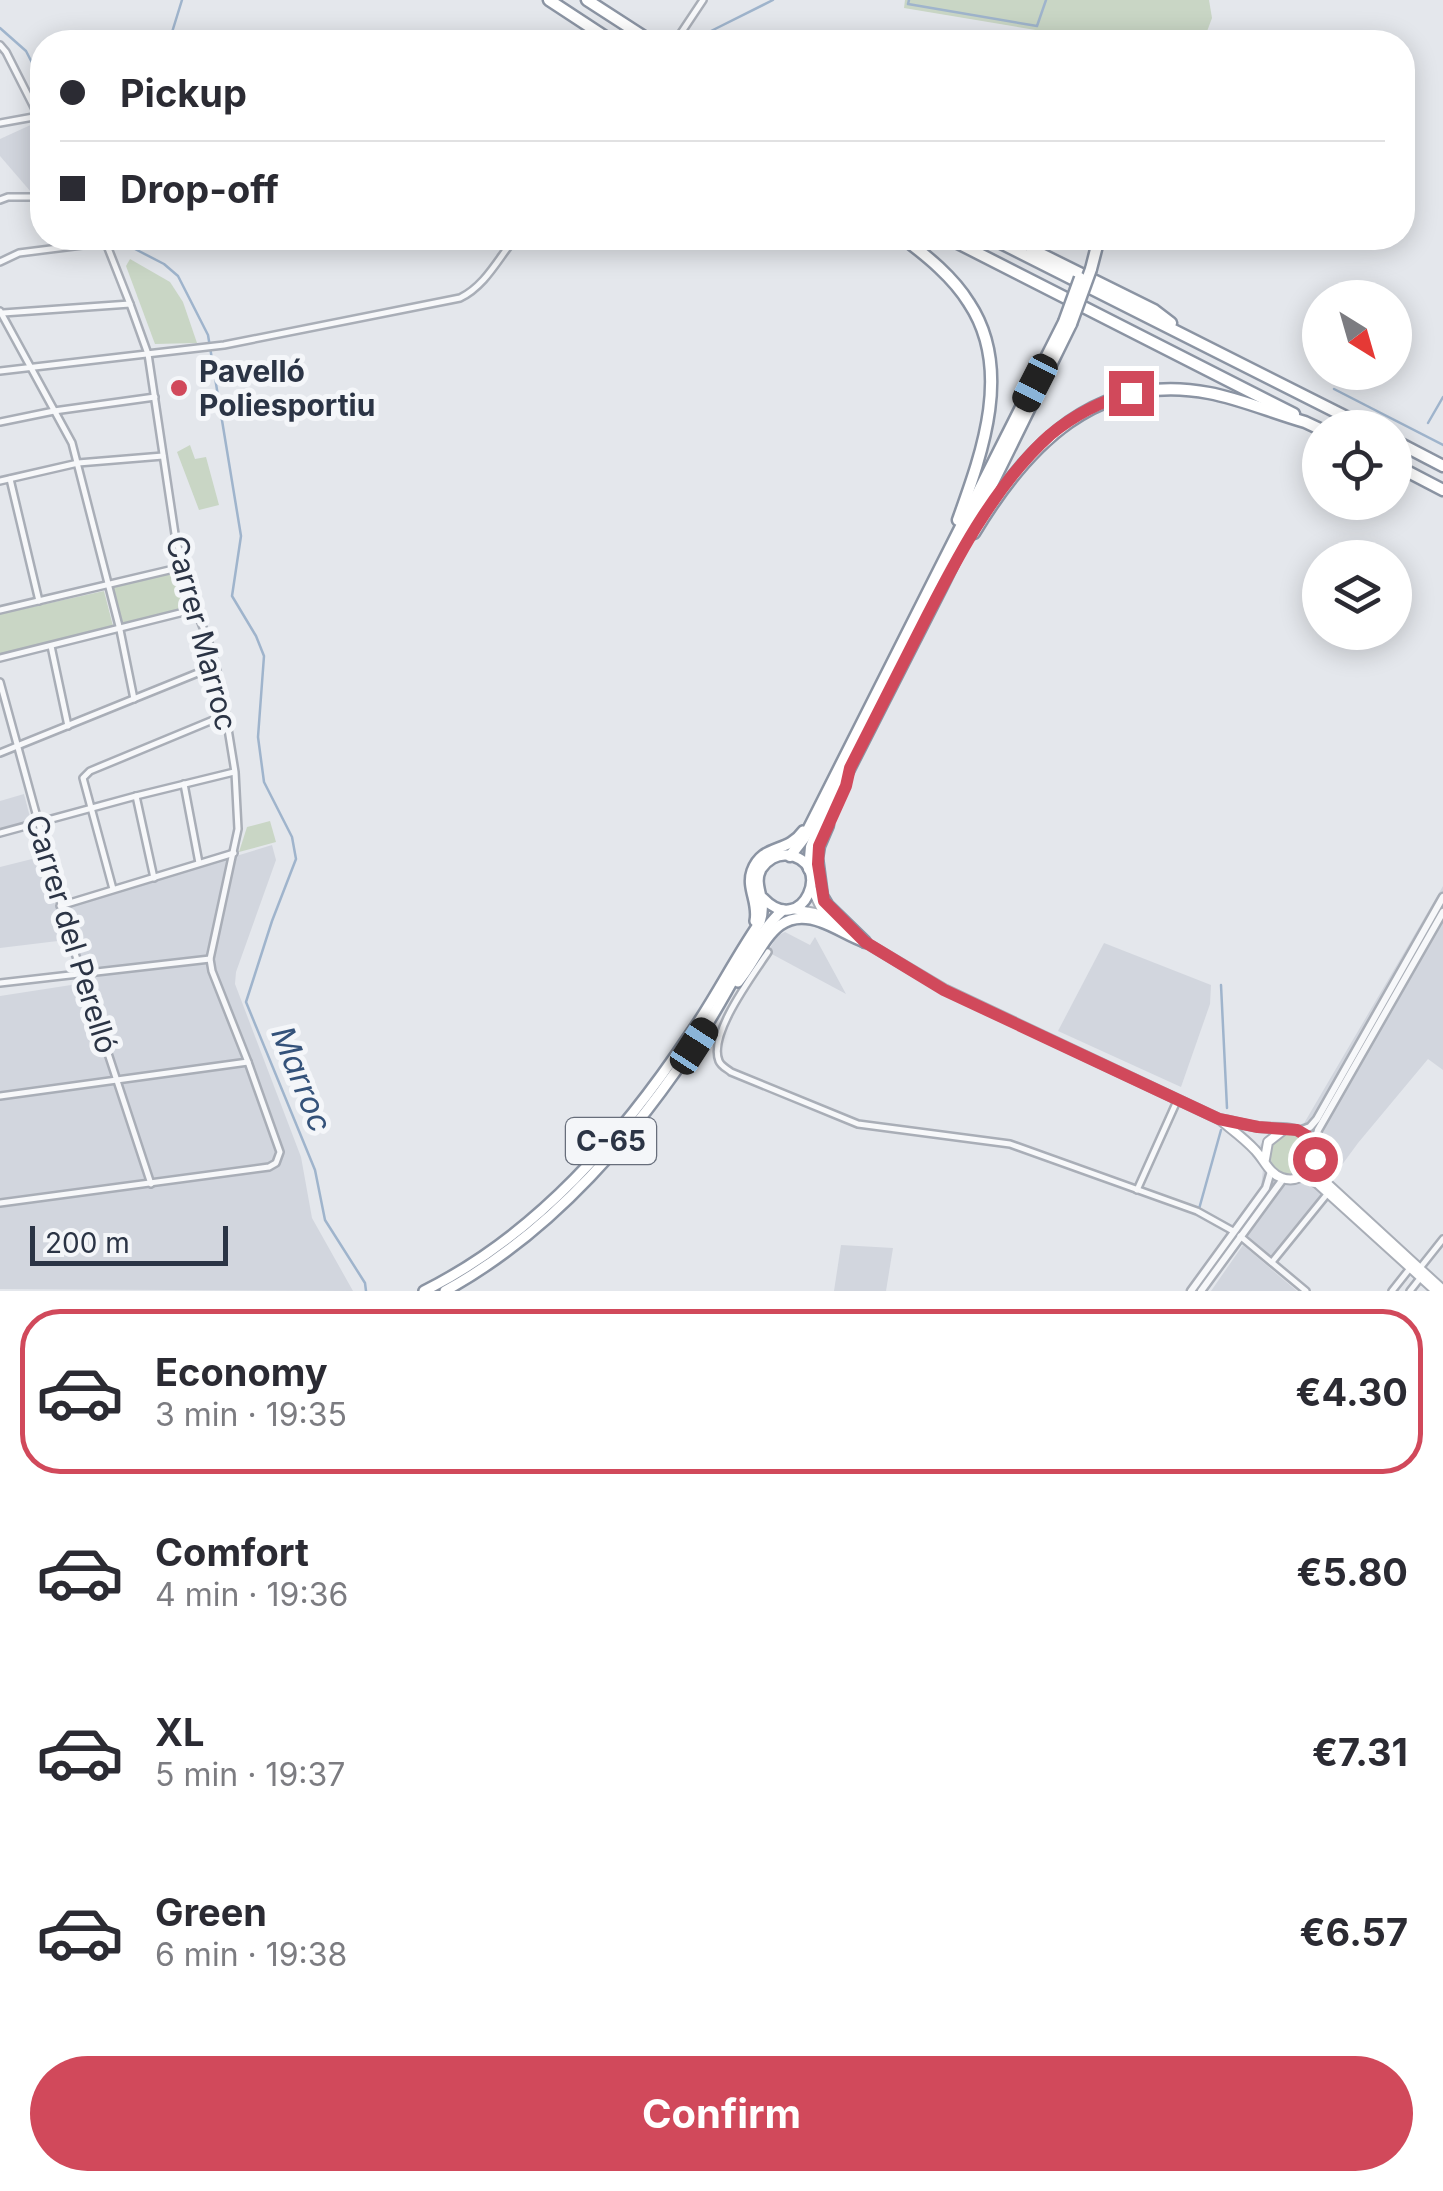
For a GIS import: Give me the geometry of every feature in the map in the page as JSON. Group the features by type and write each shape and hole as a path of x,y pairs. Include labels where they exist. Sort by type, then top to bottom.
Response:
{"highway":[{"path":"548,0 594,30"},
{"path":"587,0 633,30"},
{"path":"917,250 946,274 968,301 982,328 991,375 990,403 977,467 938,583"},
{"path":"972,250 1302,418"},
{"path":"1015,250 1332,410"},
{"path":"1034,250 1154,310 1201,344"},
{"path":"809,869 816,834 1068,323 1092,250"},
{"path":"812,889 809,869 790,856 804,838 938,583 1015,474 1050,435 1098,404 1131,393 1180,390 1220,396 1302,421"},
{"path":"1412,450 1443,466"},
{"path":"1412,473 1443,490"},
{"path":"850,768 819,846 818,864 824,901 865,942"},
{"name":"C-65","path":"746,942 757,913 750,884 755,865 766,852 795,841 820,805"},
{"name":"C-65","path":"424,1291 519,1230 612,1140 694,1029 760,922 763,898 758,885 762,868 772,858 790,856"},
{"name":"C-65","path":"445,1291 526,1236 573,1195 624,1141 679,1068 768,924 804,902 812,889"},
{"path":"763,898 772,906 788,909"},
{"name":"C-65","path":"724,1000 775,928 791,918 814,920 865,942"}],"main road":[{"path":"812,889 825,912 865,942"},
{"path":"788,909 815,913 944,990 1219,1119 1283,1178 1312,1180 1440,1290"},
{"path":"1219,1119 1300,1131 1314,1147 1313,1164 1300,1177"},
{"path":"1269,1167 1265,1155 1268,1142 1286,1130"},
{"path":"1313,1164 1320,1177 1417,1271"}],"street":[{"path":"682,30 703,0"},
{"path":"0,45 30,99"},
{"path":"0,123 30,121"},
{"path":"0,200 30,196"},
{"path":"0,262 39,250"},
{"name":"Carrer Marroc","path":"109,250 148,354 174,534 215,666 236,772 239,811 234,853 210,959"},
{"path":"0,371 224,345 460,298 478,287 507,250"},
{"path":"130,304 0,312 72,443 134,699"},
{"path":"0,422 155,397"},
{"path":"0,481 78,463 164,456"},
{"path":"10,479 39,601"},
{"path":"0,610 182,566"},
{"path":"0,658 196,609"},
{"path":"51,645 68,726"},
{"path":"0,752 215,666"},
{"name":"Carrer del Perelló","path":"0,682 60,906 151,1184"},
{"path":"114,890 83,778 90,771 226,715"},
{"path":"0,833 236,772"},
{"path":"184,784 198,863"},
{"path":"136,796 154,878"},
{"path":"60,906 234,853"},
{"path":"1300,1131 1317,1119 1443,897"},
{"path":"1314,1147 1318,1130 1443,912"},
{"path":"768,952 720,1034 718,1057 730,1072 858,1124 1010,1144 1197,1211 1237,1233 1306,1291"},
{"path":"0,983 210,959 277,1142 278,1158 269,1167 0,1203"},
{"path":"0,1096 248,1062"},
{"path":"1138,1190 1178,1099"},
{"path":"1201,1291 1266,1188 1269,1167"},
{"path":"1191,1291 1283,1178"},
{"path":"1272,1262 1328,1194"},
{"path":"1392,1291 1417,1271 1443,1239"},
{"path":"1410,1291 1417,1271"}],"shaded area":[{"path":"30,125 30,191 0,156 0,139"},
{"path":"24,794 31,821 0,829 0,801"},
{"path":"272,845 276,860 235,984 301,1157 312,1218 353,1291 0,1289 0,996 84,983 62,909"},
{"path":"40,857 66,940 0,948 0,867"},
{"path":"1443,886 1443,1070 1428,1059 1269,1260 1230,1229 1261,1188 1263,1169 1252,1156 1277,1123 1303,1125"},
{"path":"785,932 810,945 815,937 846,994 768,952 777,936"},
{"path":"1104,943 1211,985 1210,1004 1181,1087 1058,1031"},
{"path":"841,1245 893,1248 886,1291 834,1291"},
{"path":"1243,1245 1278,1275 1297,1291 1211,1291"}],"green space":[{"path":"905,0 1209,0 1212,18 1208,30 1035,30 904,8"},
{"path":"130,259 170,282 183,302 197,343 155,344 126,266"},
{"path":"190,445 195,459 206,457 219,505 199,510 177,452"},
{"path":"178,572 190,607 121,625 112,588"},
{"path":"104,591 113,626 0,654 0,614"},
{"path":"270,821 276,842 239,852 247,827"},
{"path":"1290,1134 1304,1140 1310,1154 1304,1168 1290,1174 1276,1168 1270,1154 1276,1140"}],"waterway":[{"path":"173,30 182,0"},
{"path":"713,30 773,0"},
{"path":"909,0 908,4 1037,26 1046,0"},
{"path":"0,28 30,59"},
{"name":"Marroc","path":"137,250 178,276 208,335 241,536 232,596 264,656 258,737 264,782 292,837 296,859 246,1002 315,1170 325,1220 365,1283 366,1291"},
{"path":"1336,390 1443,445"},
{"path":"1428,423 1443,397"},
{"path":"1221,985 1227,1108"},
{"path":"1199,1209 1221,1130"}],"place":[{"name":"Pavelló Poliesportiu","path":"179,388"}],"route":[{"path":"1131,393 1088,409 1050,435 982,520 942,586 850,768 819,846 822,896 865,942 928,981 1219,1119 1300,1131 1312,1142 1315,1159"}]}
